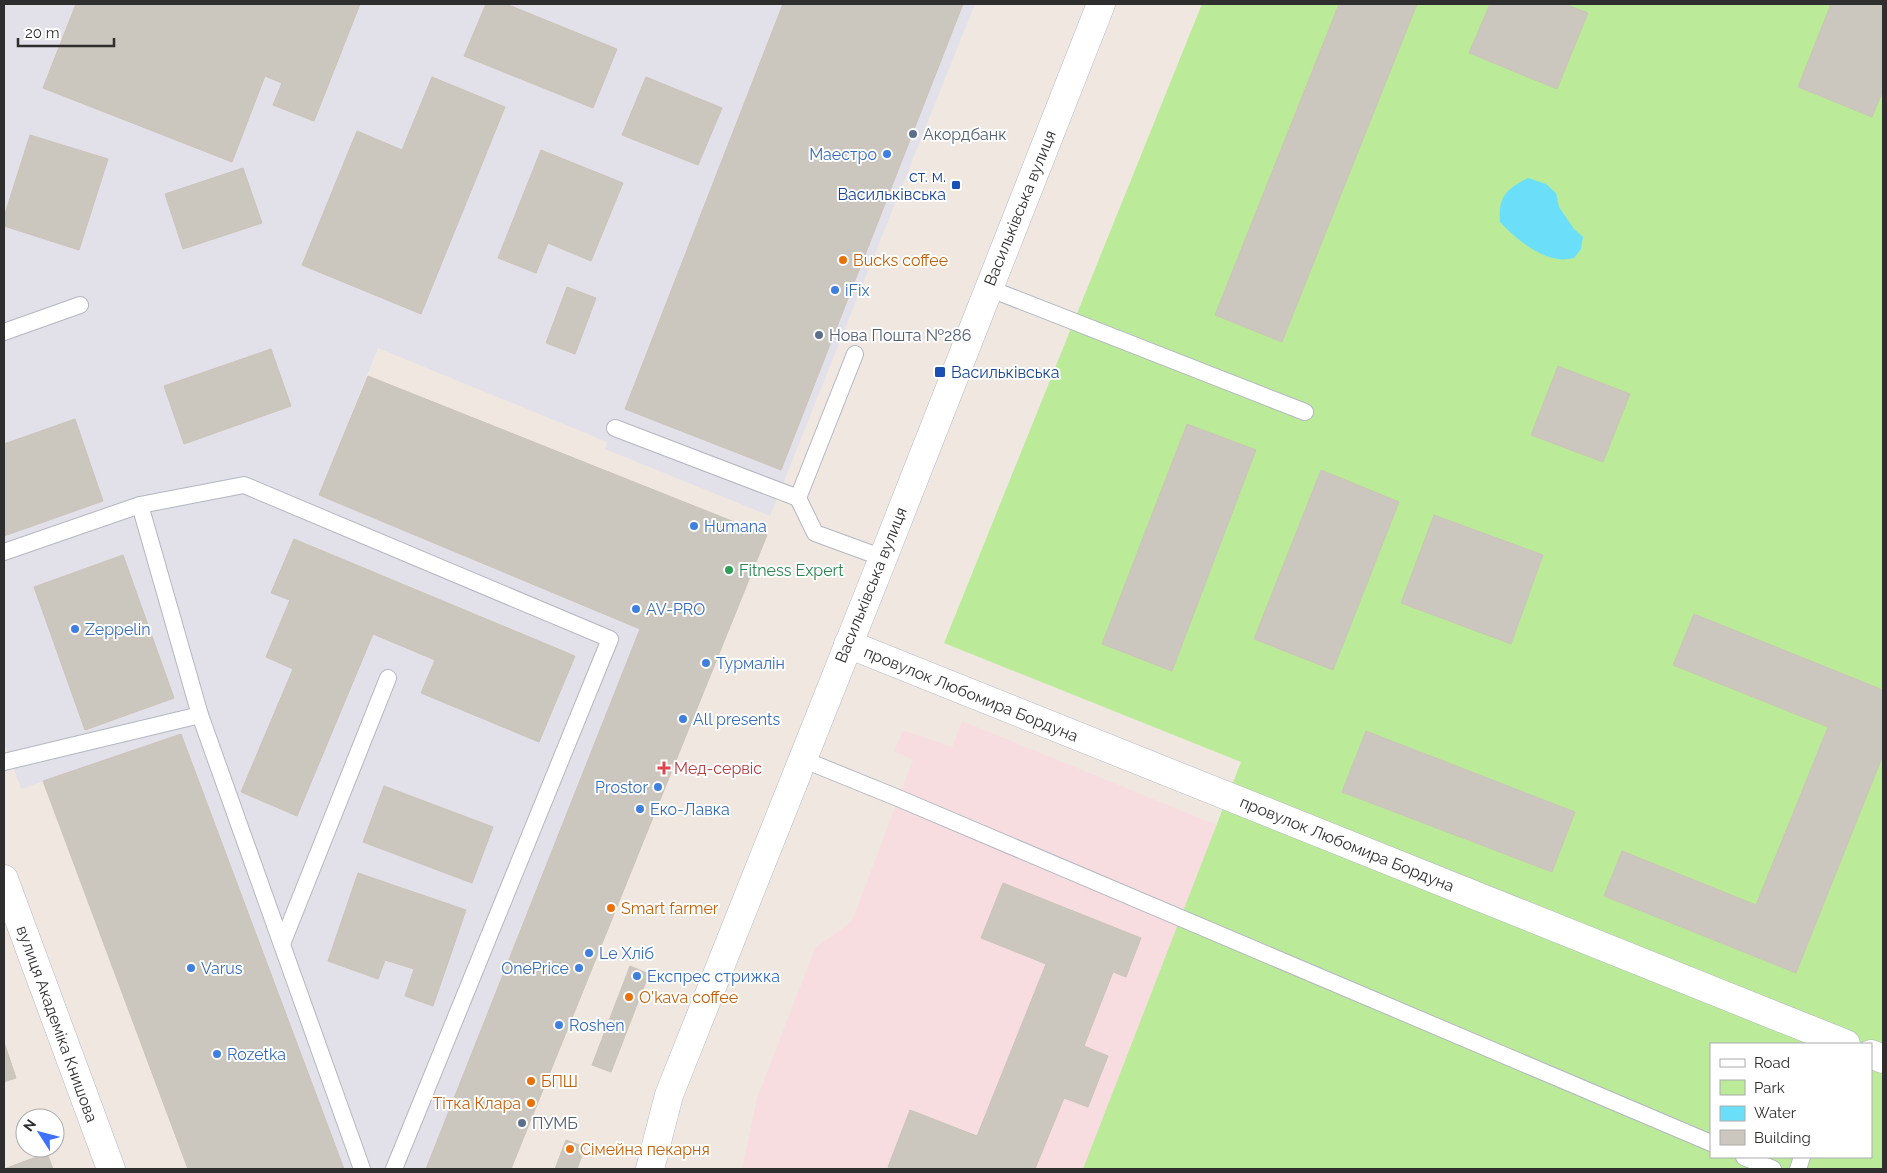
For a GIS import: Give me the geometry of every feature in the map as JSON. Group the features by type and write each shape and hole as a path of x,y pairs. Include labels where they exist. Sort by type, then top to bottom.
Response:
{"street":[{"name":"Васильківська вулиця","path":"650,1169 669,1095 883,558 1100,4"},
{"name":"провулок Любомира Бордуна","path":"848,644 1844,1043"},
{"name":"вулиця Академіка Книшова","path":"4,879 111,1169"}],"lane":[{"path":"988,288 1305,412"},
{"path":"4,332 80,305"},
{"path":"798,498 855,354"},
{"path":"615,428 798,498 815,533 883,558"},
{"path":"4,552 140,505 244,486 610,640 394,1169"},
{"path":"140,505 200,715 362,1169"},
{"path":"282,944 388,678"},
{"path":"4,762 200,715"},
{"path":"802,759 1710,1143"},
{"path":"1746,1158 1773,1169"}],"shaded area":[{"path":"4,4 975,4 770,516 605,449 607,442 378,348 319,495 640,629 426,1169 344,1169 181,734 21,789 4,742"},
{"path":"962,721 1752,1043 1710,1043 1710,1158 1872,1158 1883,1169 742,1169 757,1098 815,948 852,921 913,760 894,751 903,730 952,747"}],"green space":[{"path":"1202,4 1883,4 1883,1169 1083,1169 1241,762 944,643"}],"water":[{"path":"1528,178 1546,184 1556,193 1559,207 1574,229 1583,237 1581,249 1574,258 1560,259 1542,254 1519,240 1500,222 1500,206 1505,195 1514,186"}],"building":[{"path":"76,4 360,4 314,121 273,105 282,83 265,76 232,162 43,88"},
{"path":"486,4 506,4 617,49 593,108 464,56"},
{"path":"783,4 963,4 781,470 625,409"},
{"path":"1339,4 1417,4 1282,342 1215,315"},
{"path":"1490,4 1565,4 1588,13 1557,89 1469,53"},
{"path":"1831,4 1883,4 1883,90 1872,117 1798,87"},
{"path":"432,77 505,107 421,314 302,265 357,131 402,150"},
{"path":"646,77 722,108 698,165 622,135"},
{"path":"30,135 108,159 79,250 4,226 4,217"},
{"path":"541,150 623,183 591,261 548,243 536,273 498,258"},
{"path":"243,168 262,223 183,249 165,194"},
{"path":"567,287 596,298 575,354 546,343"},
{"path":"271,349 291,406 184,444 164,386"},
{"path":"1558,366 1630,394 1603,462 1531,435"},
{"path":"368,376 767,535 511,1169 426,1169 640,629 319,495"},
{"path":"75,419 103,501 4,536 4,444"},
{"path":"1187,424 1256,450 1172,671 1102,644"},
{"path":"1321,470 1399,502 1333,670 1254,639"},
{"path":"1434,515 1543,555 1511,644 1401,603"},
{"path":"294,539 575,656 539,742 421,693 435,660 373,634 297,816 241,792 293,669 266,657 290,600 271,593"},
{"path":"123,555 174,698 85,730 34,587"},
{"path":"1694,614 1883,690 1883,755 1796,973 1604,896 1622,851 1756,905 1828,727 1673,665"},
{"path":"1366,731 1575,812 1552,872 1342,792"},
{"name":"Varus","path":"181,734 344,1169 188,1169 43,781"},
{"path":"384,786 493,827 472,883 363,842"},
{"path":"358,873 466,910 433,1006 405,996 414,969 385,960 378,979 328,961"},
{"path":"1003,883 1141,938 1126,977 1113,972 1084,1046 1108,1056 1088,1107 1064,1098 1035,1169 894,1169 888,1167 910,1110 977,1136 1046,964 981,938"},
{"path":"630,966 649,974 611,1072 592,1065"},
{"path":"4,1042 16,1078 4,1082"},
{"path":"566,1140 585,1147 577,1169 555,1169"},
{"path":"34,1158 49,1158 53,1169 4,1169"}],"place":[{"name":"Акордбанк","path":"913,134"},
{"name":"Маестро","path":"887,154"},
{"name":"ст. м. Васильківська","path":"956,185"},
{"name":"Bucks coffee","path":"843,260"},
{"name":"iFix","path":"835,290"},
{"name":"Нова Пошта №286","path":"819,335"},
{"name":"Васильківська","path":"940,372"},
{"name":"Humana","path":"694,526"},
{"name":"Fitness Expert","path":"729,570"},
{"name":"AV-PRO","path":"636,609"},
{"name":"Zeppelin","path":"75,629"},
{"name":"Турмалін","path":"706,663"},
{"name":"All presents","path":"683,719"},
{"name":"Мед-сервіс","path":"664,768"},
{"name":"Prostor","path":"658,787"},
{"name":"Еко-Лавка","path":"640,809"},
{"name":"Smart farmer","path":"611,908"},
{"name":"Le Хліб","path":"589,953"},
{"name":"Varus","path":"191,968"},
{"name":"OnePrice","path":"579,968"},
{"name":"Експрес стрижка","path":"637,976"},
{"name":"O'kava coffee","path":"629,997"},
{"name":"Roshen","path":"559,1025"},
{"name":"Rozetka","path":"217,1054"},
{"name":"БПШ","path":"531,1081"},
{"name":"Тітка Клара","path":"531,1103"},
{"name":"ПУМБ","path":"522,1123"},
{"name":"Сімейна пекарня","path":"570,1149"}]}
